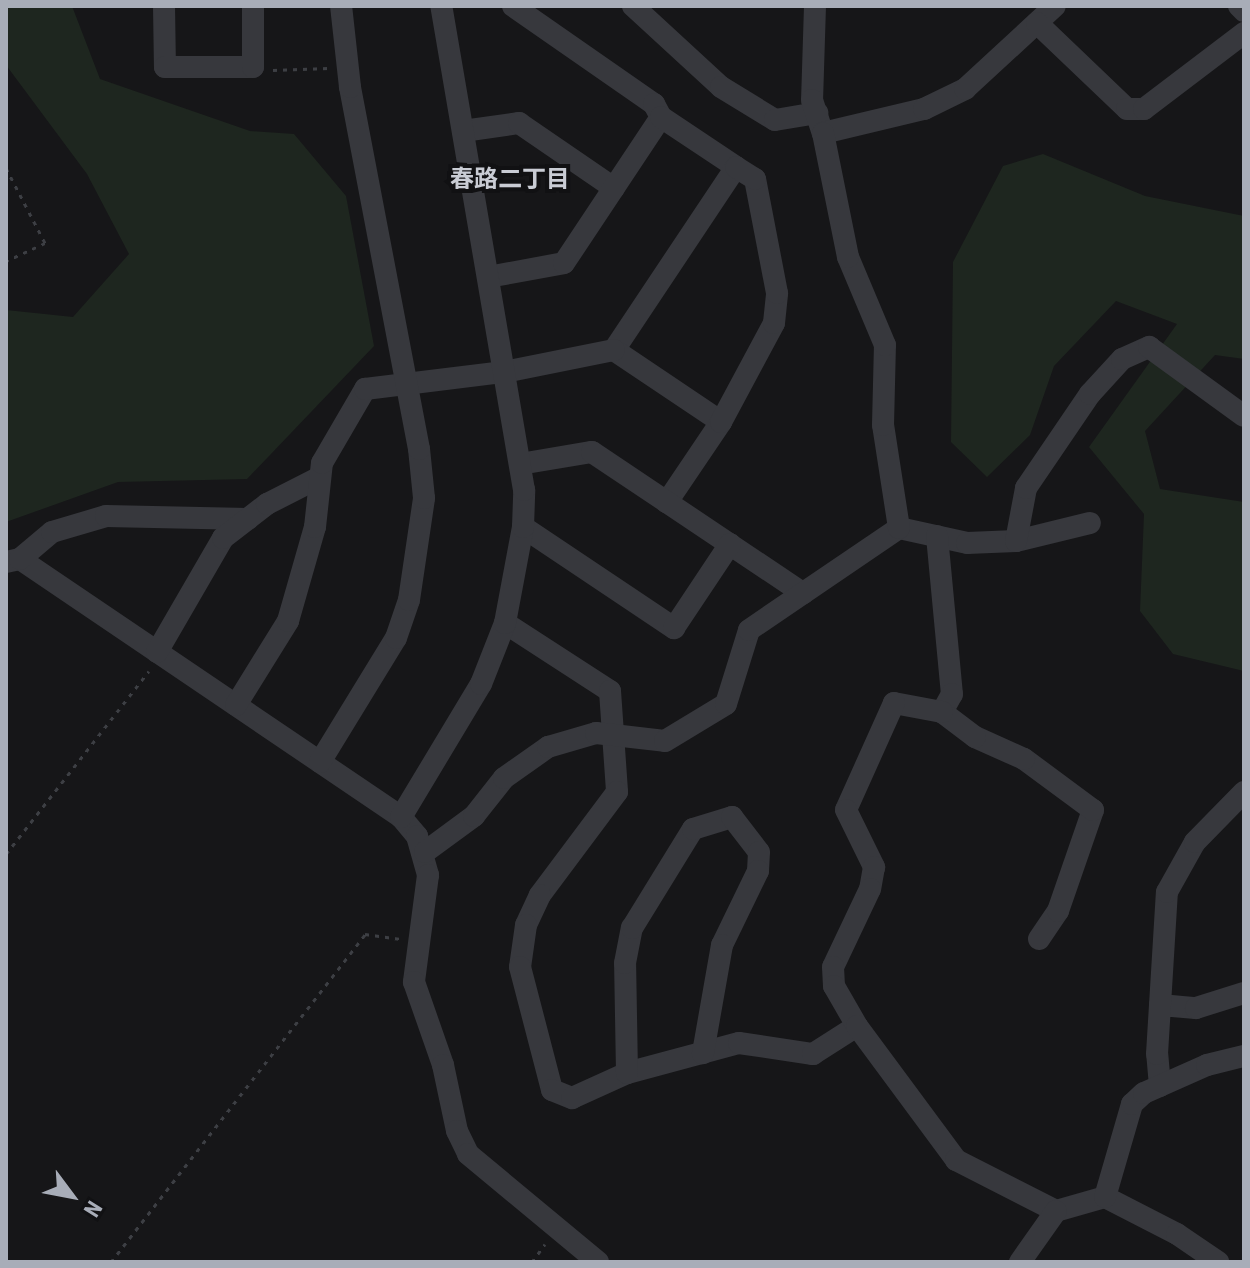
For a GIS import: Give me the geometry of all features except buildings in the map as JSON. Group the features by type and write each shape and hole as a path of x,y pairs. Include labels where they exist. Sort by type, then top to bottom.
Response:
{"street":[{"path":"164,6 165,67 253,67 253,6"},
{"path":"320,762 396,638 409,600 424,498 407,384 347,67 341,6"},
{"path":"401,817 467,715 505,623 523,527 520,464 441,6"},
{"path":"513,6 654,104 661,117 755,179 777,293 774,323 721,422 667,502"},
{"path":"815,6 820,123 848,257 885,345 883,425 899,528"},
{"path":"641,8 721,87 775,120 820,123 924,109 965,89 1055,6"},
{"path":"1239,6 1244,11"},
{"path":"1037,23 1127,109 1144,109 1244,33"},
{"path":"488,277 564,263 661,117"},
{"path":"463,131 519,123 614,188"},
{"path":"236,705 288,621 302,585 322,463 365,389 504,372 614,350 736,167"},
{"path":"1016,541 1026,488 1090,394 1122,359 1149,347 1244,416"},
{"path":"614,350 721,422"},
{"path":"520,464 592,452 803,593"},
{"path":"159,653 223,538 248,519 320,477"},
{"path":"248,519 106,516 52,532 13,560 159,653 401,817 425,852 428,875 414,982 443,1065 457,1131 468,1154 598,1262"},
{"path":"425,852 474,816 504,778 548,747 596,733 665,741 726,704 749,630 899,528 967,543 1016,541 1090,523"},
{"path":"523,527 674,628 730,544"},
{"path":"937,536 952,694 942,712"},
{"path":"505,623 610,691 617,792 540,895 526,925 520,967 552,1090 558,1096 572,1098 627,1073 739,1043 813,1054 857,1026"},
{"path":"1039,939 1058,911 1093,810 1024,759 975,737 942,712 894,703 846,810 874,867 870,889 833,967 834,986 857,1026 956,1160 1056,1211"},
{"path":"1160,1086 1160,1005 1167,892 1195,842 1244,792"},
{"path":"627,1073 625,963 632,928 693,829 732,817 759,852 758,871 722,945 703,1053"},
{"path":"1160,1005 1196,1008 1244,993"},
{"path":"1105,1197 1132,1104 1160,1086 1207,1065 1244,1056"},
{"path":"1020,1262 1056,1211 1105,1197 1177,1234 1218,1262"}],"path":[{"path":"253,67 283,71 347,67"},
{"path":"6,168 45,243 6,261"},
{"path":"6,854 159,653"},
{"path":"111,1262 365,934 417,941"}],"shaded area":[{"path":"6,6 72,6 100,79 250,131 294,134 346,196 374,346 247,479 118,482 6,522 6,310 73,317 129,254 87,174 6,65"},
{"path":"1043,154 1145,196 1244,216 1244,359 1215,355 1145,431 1160,489 1244,502 1244,671 1173,654 1140,611 1144,514 1089,447 1177,324 1116,301 1054,366 1030,435 987,477 951,442 953,262 1003,166"}],"district":[{"name":"春路二丁目","path":"510,180"}]}
